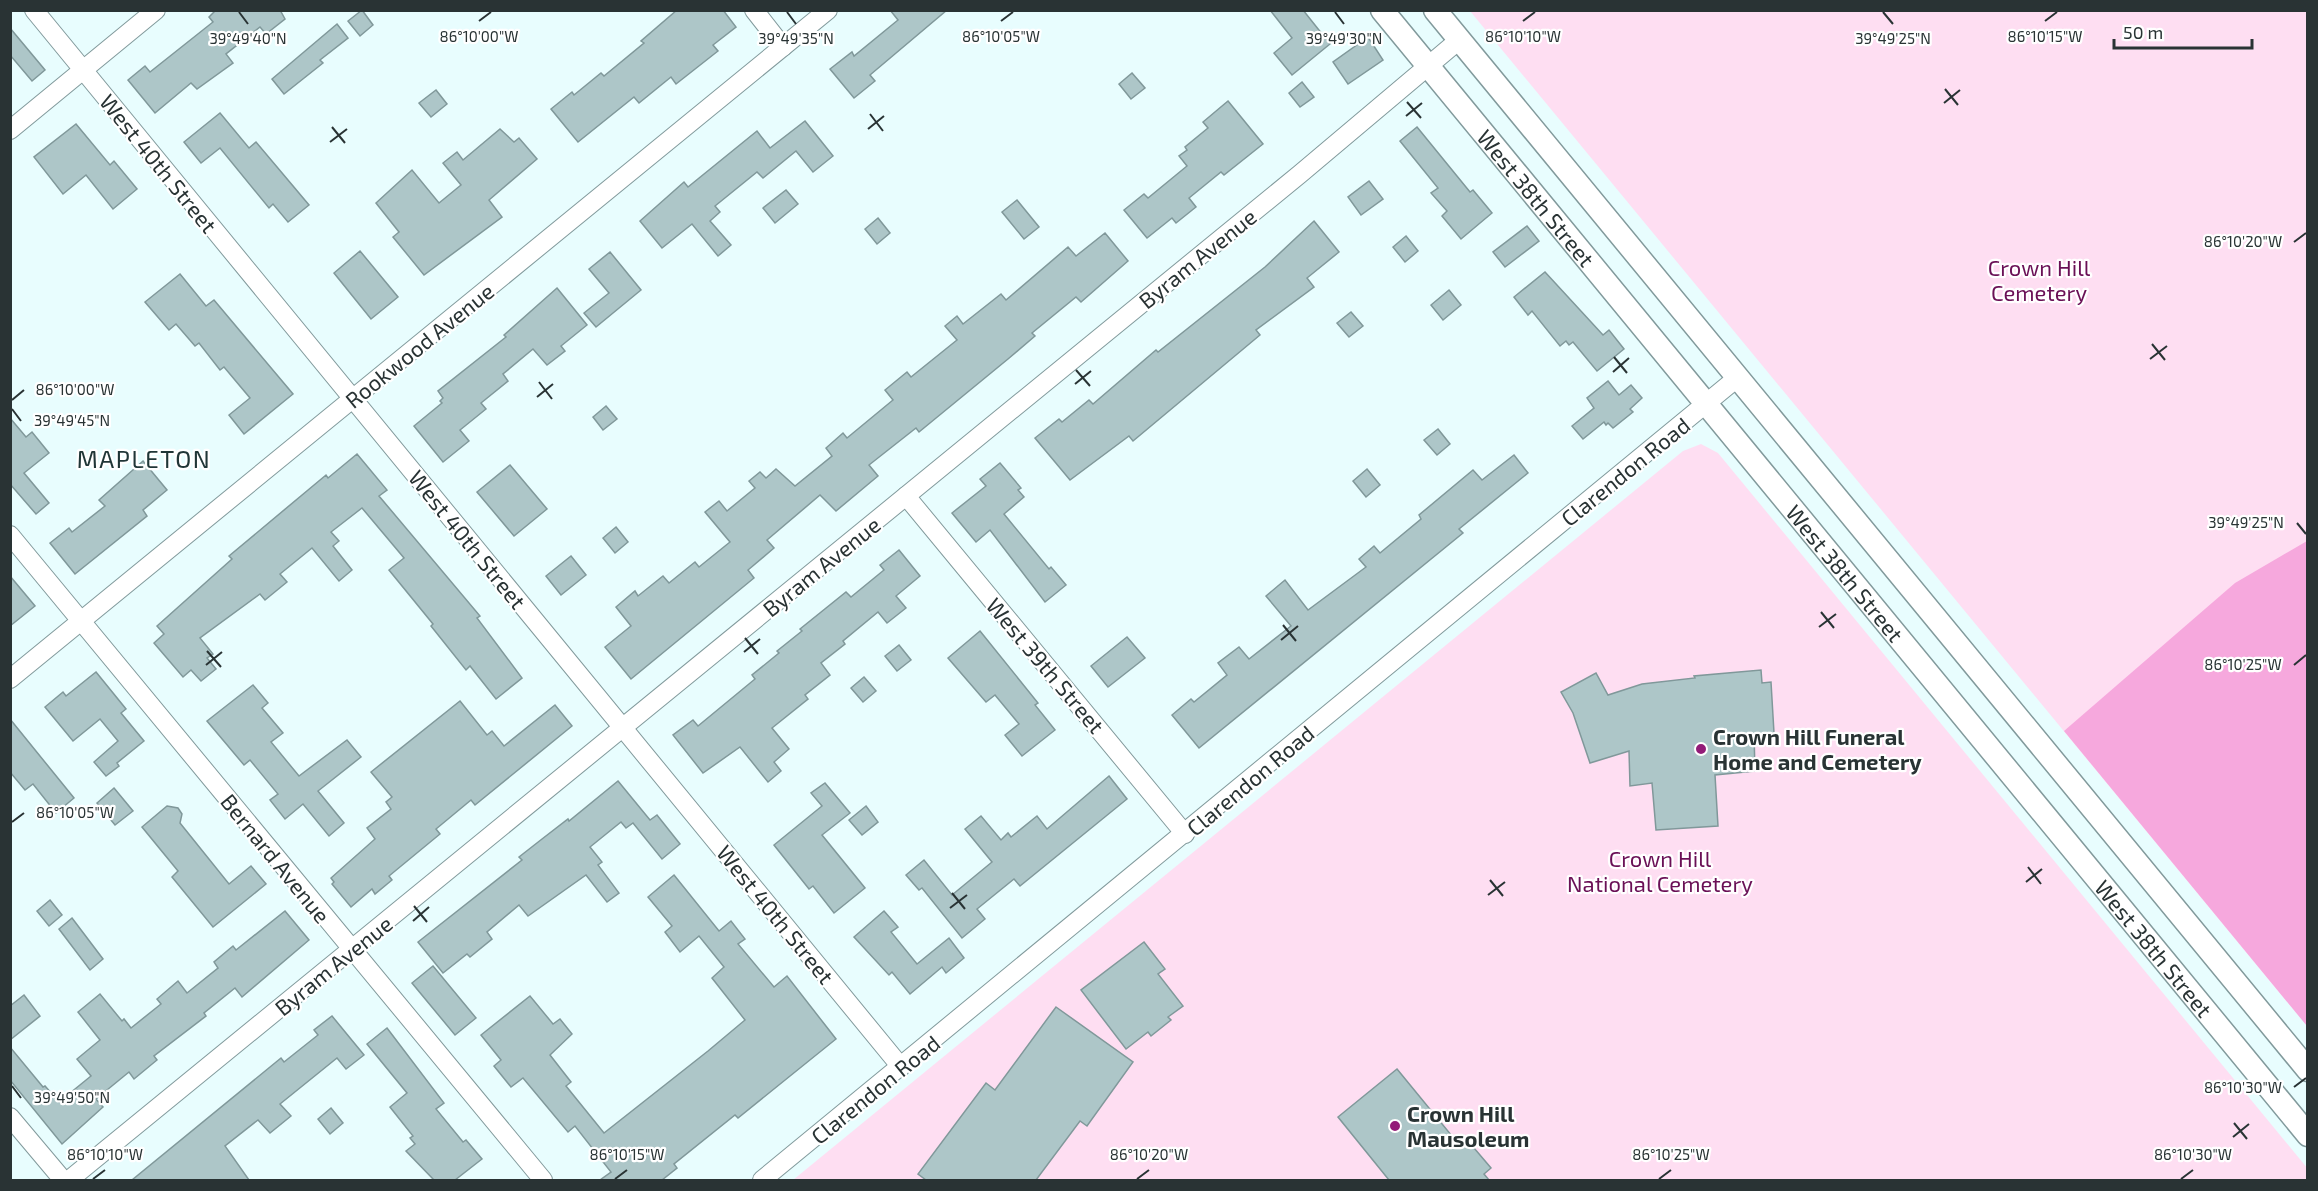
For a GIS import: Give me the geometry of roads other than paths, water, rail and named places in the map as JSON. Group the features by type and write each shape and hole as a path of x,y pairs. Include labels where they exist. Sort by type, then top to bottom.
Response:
{"main road":[{"name":"West 38th Street","path":"1382,10 2307,1135"},
{"name":"West 38th Street","path":"1435,10 2307,1070"}],"street":[{"name":"West 40th Street","path":"34,10 902,1067"},
{"path":"10,130 156,10"},
{"path":"754,10 783,47"},
{"name":"Rookwood Avenue","path":"10,679 828,10"},
{"name":"Byram Avenue","path":"69,1180 906,496 1459,40"},
{"name":"Clarendon Road","path":"762,1180 1737,378"},
{"name":"West 39th Street","path":"906,496 1185,834"},
{"name":"Bernard Avenue","path":"10,535 543,1180"},
{"path":"10,1117 63,1180"}],"place":[{"name":"Crown Hill Funeral Home and Cemetery","path":"1701,749"},
{"name":"Crown Hill Mausoleum","path":"1395,1126"}],"district":[{"name":"MAPLETON","path":"144,458"}],"park label":[{"name":"Crown Hill Cemetery","path":"2039,280"},
{"name":"Crown Hill National Cemetery","path":"1660,870"}]}
